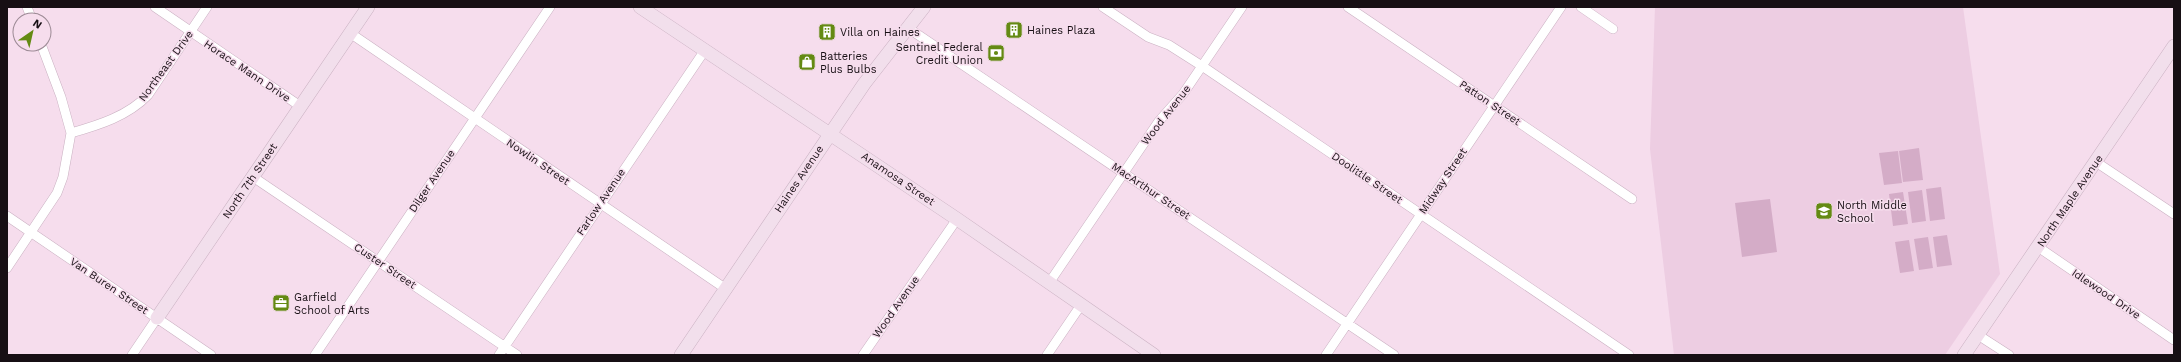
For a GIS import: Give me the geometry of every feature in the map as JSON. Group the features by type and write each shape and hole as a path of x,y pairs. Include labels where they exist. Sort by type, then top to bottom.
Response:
{"main road":[{"name":"North 7th Street","path":"157,318 368,7"},
{"name":"Haines Avenue","path":"681,355 864,84 924,7"},
{"name":"Anamosa Street","path":"648,9 705,50 956,219 1154,355"},
{"name":"North Maple Avenue","path":"1964,355 2174,46"}],"street":[{"name":"Horace Mann Drive","path":"155,7 300,106"},
{"name":"Northeast Drive","path":"71,133 110,120 139,104 148,95 207,7"},
{"name":"Dilger Avenue","path":"315,355 550,7"},
{"name":"Doolittle Street","path":"1103,7 1148,36 1169,45 1202,66 1629,355"},
{"name":"Wood Avenue","path":"1049,283 1159,121 1184,94 1242,7"},
{"name":"Patton Street","path":"1348,7 1632,199"},
{"name":"Midway Street","path":"1326,355 1561,7"},
{"path":"1581,7 1613,29"},
{"name":"MacArthur Street","path":"908,28 1394,355"},
{"name":"Nowlin Street","path":"350,33 474,119 726,289"},
{"name":"Farlow Avenue","path":"499,355 705,50"},
{"path":"7,268 48,209 59,188 66,164 71,133 66,109 44,52"},
{"path":"2096,162 2174,214"},
{"name":"Custer Street","path":"253,177 517,355"},
{"name":"Van Buren Street","path":"7,216 211,355"},
{"name":"Wood Avenue","path":"863,355 956,219"},
{"name":"Idlewood Drive","path":"2038,247 2174,340"},
{"path":"1047,355 1081,305"},
{"name":"North 7th Street","path":"132,355 157,318"},
{"path":"1978,335 2009,355"}],"shaded area":[{"name":"North Middle School","path":"1655,7 1963,7 2000,274 1945,355 1674,355 1650,149"},
{"path":"1919,148 1923,180 1903,182 1899,151"},
{"path":"1898,151 1902,183 1884,185 1879,153"},
{"path":"1941,187 1945,219 1930,221 1926,189"},
{"path":"1922,190 1926,221 1912,223 1908,192"},
{"path":"1903,192 1908,224 1893,226 1889,194"},
{"path":"1770,199 1777,252 1742,257 1735,203"},
{"path":"1947,235 1952,265 1937,267 1933,237"},
{"path":"1928,237 1933,268 1919,270 1914,239"},
{"path":"1909,240 1914,271 1900,273 1895,242"}],"place":[{"name":"Haines Plaza","path":"1014,30"},
{"name":"Villa on Haines","path":"827,32"},
{"name":"Sentinel Federal Credit Union","path":"996,53"},
{"name":"Batteries Plus Bulbs","path":"807,62"},
{"name":"North Middle School","path":"1824,211"},
{"name":"Garfield School of Arts","path":"281,303"}]}
